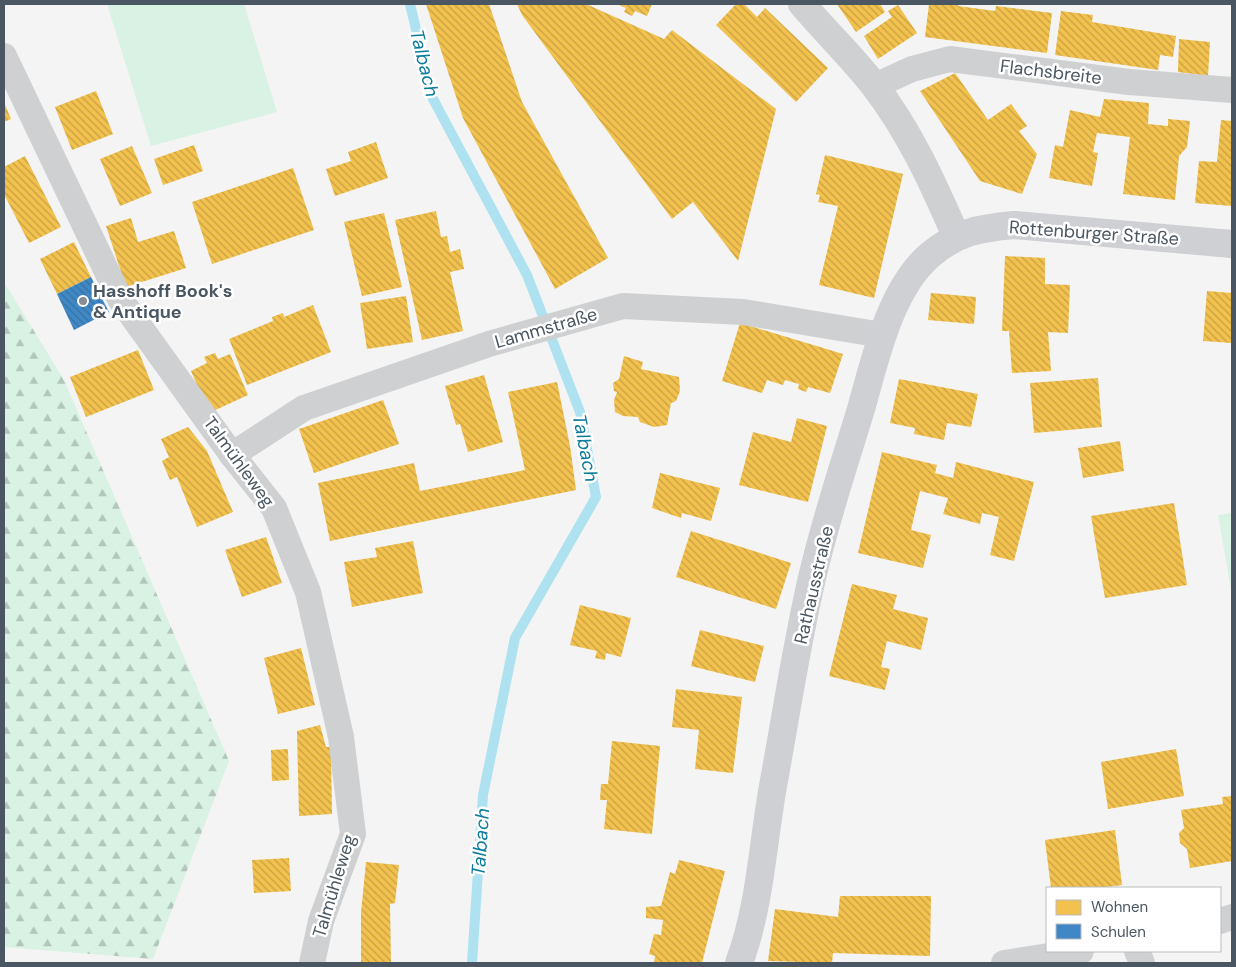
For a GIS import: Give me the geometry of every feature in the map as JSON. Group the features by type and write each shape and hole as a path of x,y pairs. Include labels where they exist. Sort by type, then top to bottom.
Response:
{"main road":[{"name":"Rottenburger Straße","path":"956,236 984,228 1014,225 1232,244"},
{"name":"Rathausstraße","path":"739,963 756,891 773,785 812,577 882,336 901,290 928,256 956,236"}],"street":[{"path":"802,4 841,45 875,86 913,143 956,236"},
{"name":"Talmühleweg","path":"4,56 120,299 232,454 274,508 308,592 341,737 353,834 321,920 312,963"},
{"name":"Flachsbreite","path":"875,86 912,69 950,59 1129,82 1232,90"},
{"name":"Lammstraße","path":"232,454 304,408 522,335 624,306 743,312 882,336"},
{"path":"1004,963 1075,952"}],"green space":[{"path":"107,4 244,4 277,112 151,146"},
{"path":"4,282 64,380 229,761 153,959 4,947"},
{"path":"1232,513 1232,595 1218,515"}],"building: Wohnen":[{"path":"426,4 489,4 522,102 608,258 555,289 463,118"},
{"path":"517,4 586,4 664,39 672,30 776,109 738,261 693,202 672,219 522,15"},
{"path":"617,4 652,4 647,16 635,11 632,16 624,12 626,8"},
{"path":"736,4 744,4 757,17 765,8 828,68 796,102 716,25"},
{"path":"837,4 880,4 885,12 856,32"},
{"path":"929,4 958,4 958,6 995,11 996,6 1052,13 1047,53 925,37"},
{"path":"898,5 917,33 878,59 864,36 892,17 888,11"},
{"path":"1061,11 1093,15 1092,22 1176,36 1173,57 1160,55 1158,70 1055,55"},
{"path":"1179,39 1210,42 1208,76 1178,72"},
{"path":"955,73 988,120 1011,104 1027,126 1019,131 1037,154 1022,194 980,181 920,91"},
{"path":"96,91 113,134 72,150 55,107"},
{"path":"1104,99 1149,103 1148,124 1168,126 1168,119 1190,121 1187,147 1179,156 1175,200 1123,194 1130,137 1097,133 1093,152 1098,153 1092,186 1049,178 1055,145 1063,147 1070,110 1100,117"},
{"path":"4,102 11,119 4,122"},
{"path":"1221,120 1232,121 1232,206 1195,203 1199,161 1217,162"},
{"path":"376,142 388,178 335,196 326,169 351,161 348,152"},
{"path":"194,145 203,171 163,185 154,159"},
{"path":"132,146 152,193 120,206 100,159"},
{"path":"825,155 903,174 874,298 819,285 838,206 818,202 820,195 816,194"},
{"path":"25,156 61,227 29,243 4,194 4,167"},
{"path":"293,168 314,230 212,264 192,202"},
{"path":"436,211 441,237 447,236 450,252 460,249 464,269 450,272 463,331 422,340 395,220"},
{"path":"384,213 402,287 362,296 344,222"},
{"path":"131,218 138,242 174,231 186,268 126,287 106,226"},
{"path":"74,242 91,277 57,294 40,259"},
{"path":"1005,256 1045,258 1045,284 1070,285 1068,333 1048,332 1051,371 1012,373 1009,331 1002,331"},
{"path":"1207,291 1232,293 1232,343 1203,341"},
{"path":"931,293 976,297 974,324 928,320"},
{"path":"406,296 413,342 367,349 360,303"},
{"path":"313,305 331,352 247,385 229,339 273,321 272,317 283,313 284,317"},
{"path":"740,323 843,354 830,393 808,387 806,392 798,389 799,384 785,380 783,385 767,380 762,393 722,381"},
{"path":"138,350 154,390 86,417 70,377"},
{"path":"215,353 218,359 230,354 248,395 209,413 191,371 207,363 204,357"},
{"path":"624,356 643,362 641,369 679,377 680,391 676,401 671,403 667,425 654,427 640,422 638,417 623,416 615,412 614,400 617,392 614,391 613,383 619,379"},
{"path":"484,375 503,442 468,452 460,424 456,425 445,386"},
{"path":"1098,378 1102,427 1034,433 1030,383"},
{"path":"899,379 978,394 971,427 947,423 944,440 914,434 915,428 890,423"},
{"path":"557,382 570,446 576,490 330,541 318,483 414,463 420,491 525,470 508,392"},
{"path":"383,400 399,444 314,473 299,429"},
{"path":"797,418 827,426 808,502 739,485 753,432 791,442"},
{"path":"188,427 207,451 233,512 197,527 177,477 170,480 162,461 169,457 161,439"},
{"path":"1120,441 1124,471 1083,478 1078,448"},
{"path":"882,452 937,465 935,473 953,478 956,462 1034,482 1014,561 990,555 999,517 982,513 980,524 943,514 948,498 920,491 911,530 931,535 923,568 858,553"},
{"path":"660,473 720,488 711,521 682,513 681,518 652,508"},
{"path":"1174,503 1187,585 1105,598 1091,516"},
{"path":"691,531 791,563 776,609 676,577"},
{"path":"266,537 282,583 242,597 225,550"},
{"path":"413,541 423,593 352,607 344,562 377,557 375,548"},
{"path":"852,584 897,595 893,609 928,618 921,650 887,641 881,667 890,669 885,690 829,676"},
{"path":"580,605 631,618 621,657 606,653 605,660 595,658 597,651 570,645"},
{"path":"700,630 764,646 755,682 691,666"},
{"path":"301,648 315,705 278,714 264,658"},
{"path":"676,689 742,697 733,773 695,769 699,730 672,727"},
{"path":"320,725 326,747 331,747 332,814 299,816 297,731"},
{"path":"612,741 660,746 652,834 604,829 607,800 600,800 601,784 608,784"},
{"path":"288,749 289,780 272,781 271,750"},
{"path":"1176,749 1184,796 1108,809 1101,762"},
{"path":"1232,796 1232,861 1190,868 1187,849 1180,843 1179,833 1184,828 1181,810 1223,804 1222,797"},
{"path":"1115,830 1122,885 1107,887 1051,887 1045,840"},
{"path":"289,858 291,891 254,893 252,860"},
{"path":"679,860 725,871 702,963 654,963 655,956 649,954 654,934 661,935 663,920 646,918 646,907 661,906 670,872 675,874"},
{"path":"366,862 399,865 395,903 390,904 391,963 361,963 361,913"},
{"path":"840,896 931,896 930,956 833,953 832,963 768,961 775,909 838,917"}],"building: Schulen":[{"path":"91,277 109,312 74,330 57,294"}],"waterway":[{"name":"Talbach","path":"410,4 432,97 527,275 580,412 596,497 515,638 483,795 472,963"}],"place":[{"name":"Hasshoff Book's & Antique","path":"83,301"}]}
